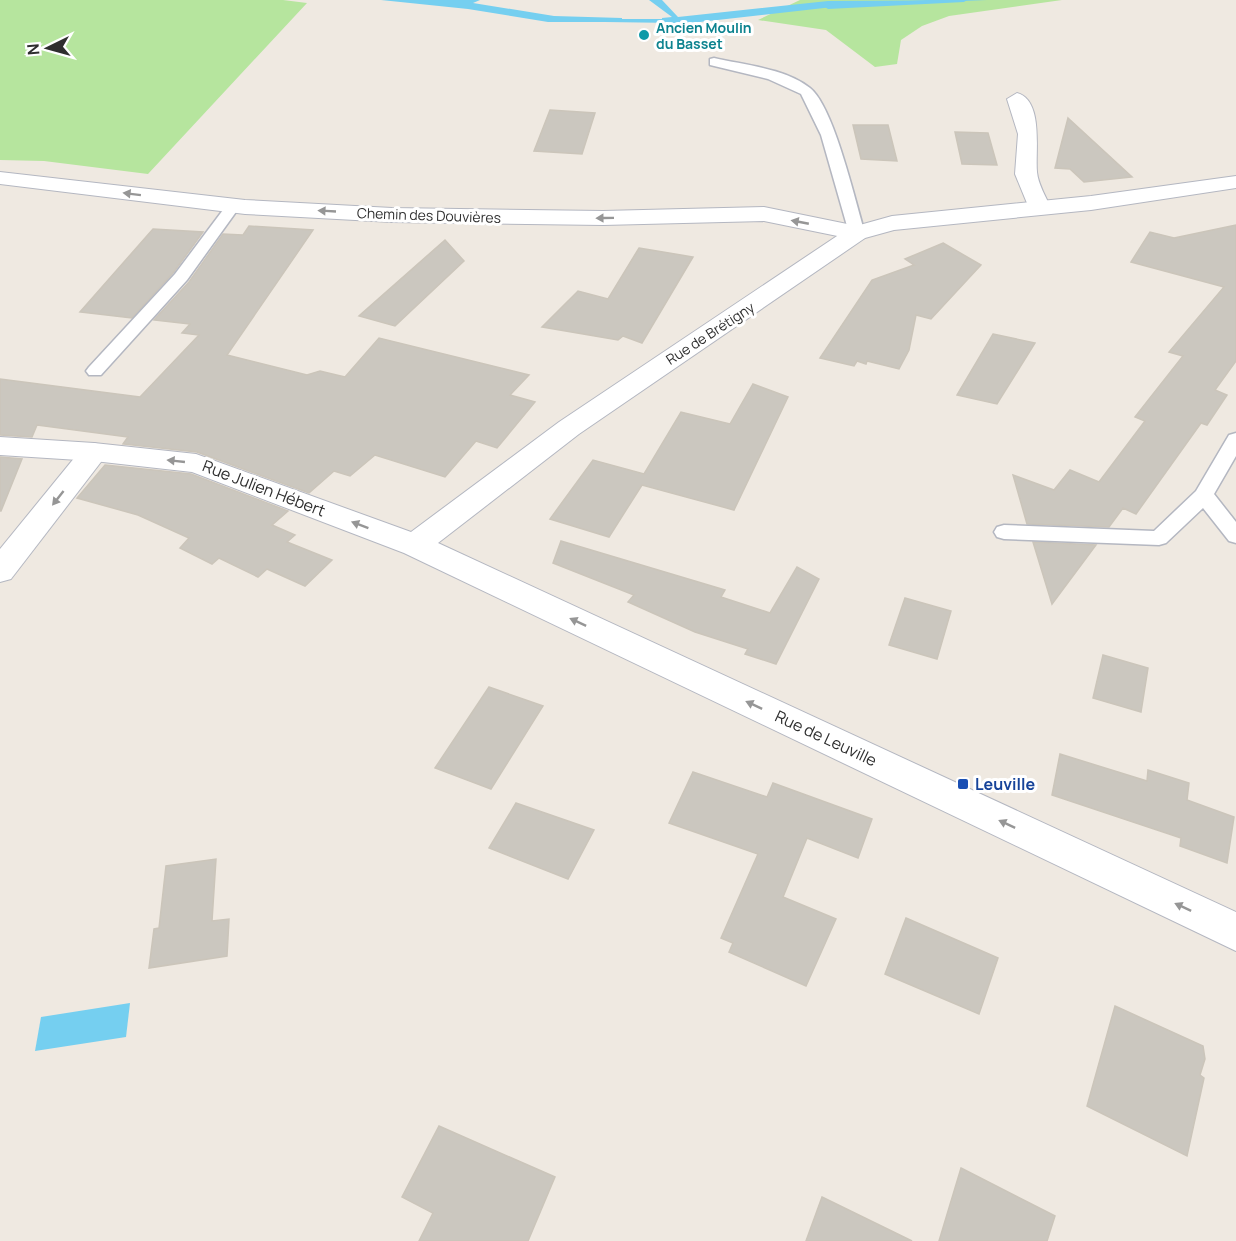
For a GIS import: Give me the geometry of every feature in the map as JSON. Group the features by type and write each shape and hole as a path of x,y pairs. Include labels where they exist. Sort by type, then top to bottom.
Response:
{"street":[{"path":"1017,99 1026,120 1028,134 1026,174 1040,208"},
{"name":"Chemin des Douvières","path":"0,178 234,205 392,215 603,218 764,214 857,233"},
{"name":"Rue de Brétigny","path":"415,545 569,428 857,233 892,223 1040,208 1236,182"},
{"name":"Rue Julien Hébert","path":"0,446 94,452 196,463 415,545"},
{"path":"0,571 94,452"},
{"name":"Rue de Leuville","path":"415,545 1236,932"}],"lane":[{"path":"714,62 772,76 808,92 822,121 857,233"},
{"path":"95,371 181,277 234,205"},
{"path":"1004,532 1159,538 1204,495 1236,439"},
{"path":"1204,495 1236,536"}],"green space":[{"path":"0,0 283,0 307,3 148,174 44,161 0,160"},
{"path":"800,0 1062,0 949,16 922,26 901,40 897,64 875,67 826,30 758,20"}],"water":[{"path":"381,0 480,0 473,3 554,16 622,18 622,22 548,22 468,9"},
{"path":"649,0 662,0 678,17 828,1 987,0 833,7 691,23 662,22 662,18 672,17"},
{"path":"130,1003 126,1037 35,1051 41,1017"}],"building":[{"path":"550,110 595,113 582,154 534,151"},
{"path":"1068,118 1132,177 1084,182 1070,169 1055,168"},
{"path":"853,125 888,125 897,161 861,159"},
{"path":"955,132 988,133 997,165 962,164"},
{"path":"1236,225 1236,361 1215,390 1227,395 1207,425 1201,423 1136,514 1123,508 1109,527 1027,524 1013,475 1054,490 1070,470 1099,482 1145,421 1135,417 1183,356 1169,352 1224,287 1131,262 1150,232 1174,238"},
{"path":"249,226 313,230 227,355 307,375 320,371 345,377 379,338 529,375 510,395 535,402 497,448 476,441 445,477 375,455 350,476 334,471 309,493 197,452 123,444 128,437 37,425 32,437 0,435 0,379 140,397 199,335 182,333 190,324 154,320 189,282 223,234 243,235"},
{"path":"153,229 203,232 173,273 132,318 80,312"},
{"path":"445,240 464,261 395,326 359,316"},
{"path":"943,243 981,265 931,319 916,315 909,350 899,369 867,361 866,364 857,361 854,366 820,358 872,280 914,265 905,259"},
{"path":"639,248 693,257 642,343 623,336 618,340 542,327 578,291 608,299"},
{"path":"993,334 1035,343 997,404 957,395"},
{"path":"753,384 788,397 734,510 642,485 609,537 550,519 593,460 644,474 681,412 730,424"},
{"path":"0,457 22,459 1,511 0,511"},
{"path":"105,465 191,474 288,511 272,525 295,535 287,542 332,560 305,586 267,569 258,577 219,558 212,564 180,548 189,538 138,515 77,498"},
{"path":"561,541 725,590 721,597 770,613 797,567 819,579 776,664 745,654 748,649 695,632 628,602 634,595 553,563"},
{"path":"1033,542 1096,545 1052,604"},
{"path":"905,598 951,611 937,659 889,645"},
{"path":"1103,655 1148,668 1141,712 1093,698"},
{"path":"489,687 543,706 491,789 435,768"},
{"path":"1060,754 1147,781 1148,770 1189,783 1187,800 1234,817 1227,863 1180,846 1181,838 1052,795"},
{"path":"693,772 767,797 773,783 872,819 858,858 807,838 783,897 836,919 806,986 729,952 733,943 721,938 758,854 669,823"},
{"path":"516,803 594,830 568,879 489,848"},
{"path":"216,859 212,921 229,919 227,956 149,968 154,929 159,928 166,866"},
{"path":"906,918 998,958 979,1014 885,974"},
{"path":"1115,1006 1203,1046 1205,1059 1200,1075 1204,1078 1187,1156 1087,1106"},
{"path":"439,1126 555,1177 528,1241 419,1241 433,1213 402,1197"},
{"path":"961,1168 1055,1216 1047,1241 939,1241"},
{"path":"822,1197 912,1241 806,1241"}],"waterway":[{"path":"828,7 964,0"},
{"path":"607,21 676,21"}],"place":[{"name":"Ancien Moulin du Basset","path":"644,35"},
{"name":"Leuville","path":"963,784"}]}
